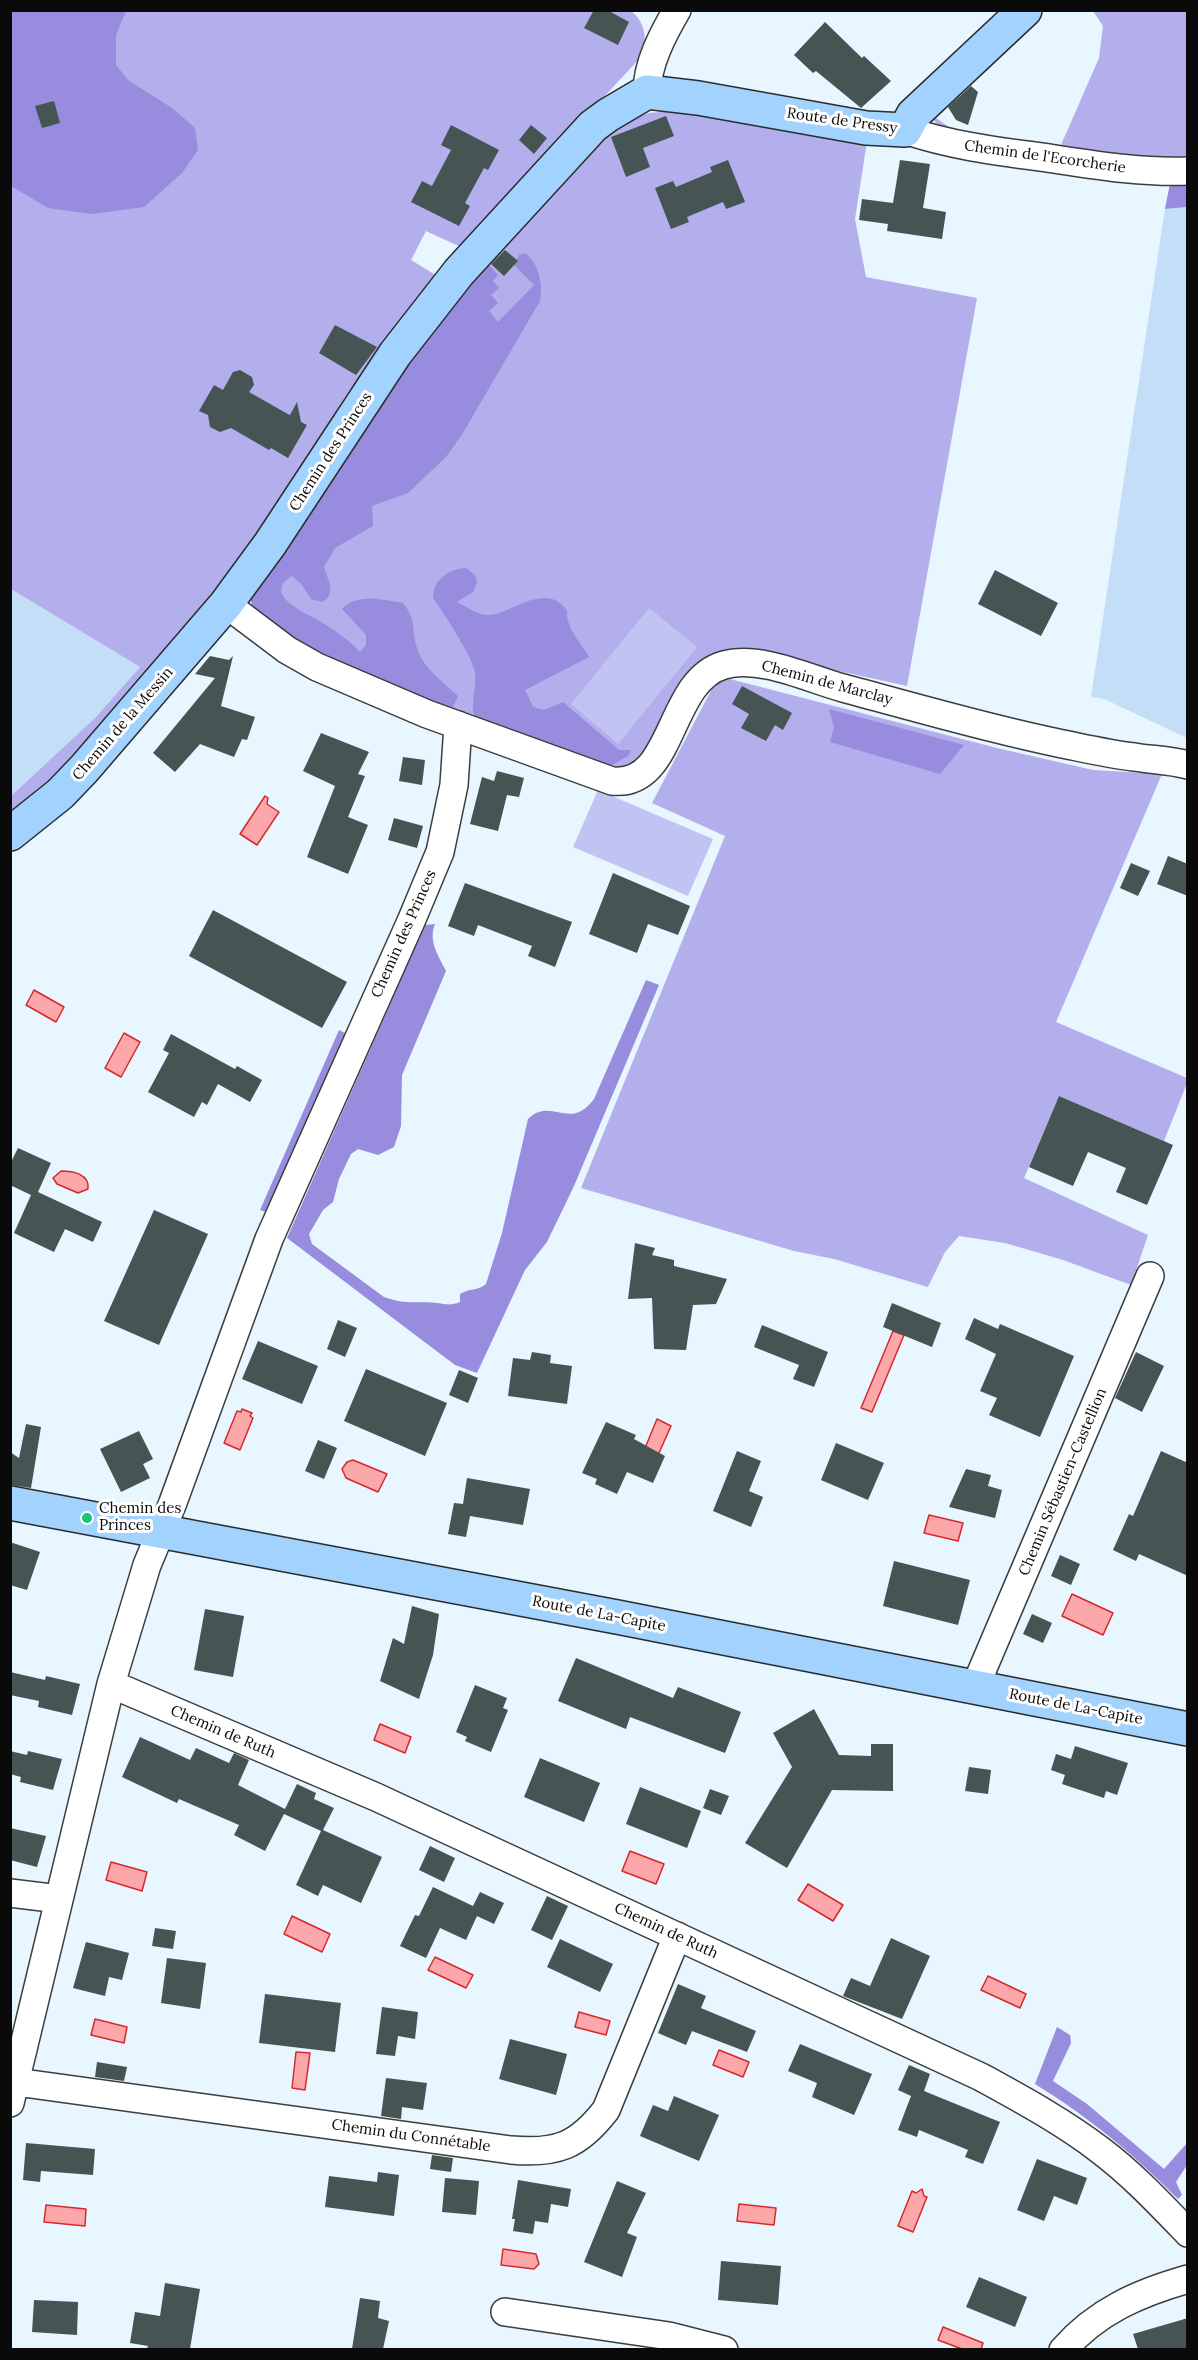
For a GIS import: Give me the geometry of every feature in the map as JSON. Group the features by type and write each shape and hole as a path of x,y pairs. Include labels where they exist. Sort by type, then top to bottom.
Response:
{"street":[{"path":"647,92 652,64 677,10"},
{"name":"Route de Pressy","path":"647,92 698,98 866,128 905,130 913,115 1024,10"},
{"name":"Chemin des Princes","path":"226,604 270,544 395,354 459,272 593,126 647,92"},
{"name":"Chemin de l'Ecorcherie","path":"905,130 947,143 1105,167 1188,171"},
{"path":"226,604 287,650 317,667 458,725"},
{"name":"Chemin de la Messin","path":"10,834 60,794 84,769 226,604"},
{"name":"Chemin de Marclay","path":"458,725 598,777 612,781 628,781 642,775 657,757 690,692 700,680 718,667 749,662 768,665 826,684 1016,734 1132,757 1188,765"},
{"name":"Chemin des Princes","path":"13,2093 111,1684 147,1565 269,1239 440,852 454,785 458,725"},
{"name":"Chemin Sébastien-Castellion","path":"975,1687 1150,1276"},
{"name":"Route de La-Capite","path":"10,1503 617,1617 1188,1729"},
{"name":"Chemin de Ruth","path":"111,1684 376,1797 981,2077 1033,2106 1101,2151 1131,2176 1188,2233"},
{"path":"10,1893 59,1899"},
{"name":"Chemin du Connétable","path":"13,2093 511,2150 533,2152 552,2150 564,2147 590,2130 606,2109 677,1936"},
{"path":"1063,2349 1093,2320 1112,2308 1155,2289 1188,2279"},
{"path":"505,2312 669,2336 724,2349"}],"shaded area":[{"path":"629,10 639,19 644,31 645,44 642,56 463,248 426,231 411,260 439,277 346,395 246,559 158,672 11,821 11,796 96,717 140,667 11,589 11,11"},
{"path":"11,11 126,11 116,35 116,65 128,80 172,108 195,128 198,150 182,173 144,207 92,214 48,208 11,186"},
{"path":"1093,11 1187,11 1187,162 1113,160 954,137 941,129 933,119 936,118 955,131 968,135 1061,145 1099,58 1103,26"},
{"path":"671,111 867,141 855,219 866,277 977,298 907,686 752,652 739,652 627,773 451,711 251,604 450,307 584,151 629,120 649,113"},
{"path":"1187,182 1187,207 1165,209 1170,183"},
{"path":"1187,207 1187,738 1104,699 1091,697 1165,209"},
{"path":"525,253 534,263 539,275 540,301 461,436 446,457 408,493 372,506 373,526 335,548 324,567 330,587 327,599 322,602 311,599 301,584 292,576 284,583 281,590 283,596 296,608 336,632 360,652 366,645 366,635 342,609 362,599 403,603 412,620 415,642 424,662 458,696 451,711 304,649 253,611 250,597 345,447 486,262 498,275 493,281 499,288 491,295 498,303 489,311 498,322 534,285 514,265 519,255"},
{"path":"466,568 475,575 477,582 473,592 457,602 478,613 491,615 499,613 538,598 557,601 565,608 572,630 589,657 525,690 533,707 544,710 563,702 619,750 631,750 628,756 609,767 476,720 473,709 475,673 473,665 433,598 436,585 443,576 454,570"},
{"path":"11,589 140,667 96,717 11,796"},
{"path":"649,608 697,647 618,744 571,704"},
{"path":"722,677 997,748 1093,770 1162,774 1056,1022 1187,1078 1187,1083 1164,1141 1059,1096 1024,1178 1148,1235 1131,1285 1063,1260 1005,1243 959,1236 945,1252 928,1287 834,1259 794,1251 581,1188 725,836 652,803 716,681"},
{"path":"829,709 964,745 940,774 830,742 834,727"},
{"path":"598,790 713,839 688,896 573,847"},
{"path":"265,796 268,798 267,804 279,812 257,845 240,834"},
{"path":"435,924 433,942 446,971 402,1075 401,1126 394,1147 378,1155 358,1149 351,1154 339,1179 333,1202 323,1210 309,1234 312,1244 384,1297 405,1302 454,1304 460,1302 460,1294 486,1284 502,1233 528,1119 536,1113 545,1111 577,1113 594,1099 646,980 659,985 574,1186 547,1242 525,1270 477,1373 455,1365 287,1238 425,925"},
{"path":"34,990 64,1007 56,1022 26,1005"},
{"path":"339,1030 351,1036 271,1214 260,1210"},
{"path":"124,1033 140,1042 121,1077 105,1068"},
{"path":"61,1171 80,1174 86,1180 88,1189 78,1193 57,1184 53,1178"},
{"path":"893,1331 904,1335 872,1412 861,1408"},
{"path":"242,1409 252,1413 250,1416 253,1418 240,1450 224,1443 237,1411 241,1412"},
{"path":"657,1419 671,1426 659,1453 643,1453"},
{"path":"353,1460 387,1474 378,1492 346,1478 342,1469 347,1462"},
{"path":"929,1515 963,1523 958,1541 924,1533"},
{"path":"1072,1594 1113,1613 1103,1635 1062,1616"},
{"path":"380,1724 411,1737 405,1753 374,1740"},
{"path":"630,1851 664,1864 656,1884 622,1871"},
{"path":"111,1862 147,1872 142,1891 106,1880"},
{"path":"808,1884 843,1905 833,1921 798,1900"},
{"path":"292,1916 330,1934 322,1952 284,1934"},
{"path":"435,1957 473,1975 466,1988 428,1970"},
{"path":"988,1976 1026,1994 1020,2008 981,1990"},
{"path":"579,2012 610,2021 606,2035 575,2027"},
{"path":"95,2019 127,2027 124,2043 91,2035"},
{"path":"1057,2027 1070,2035 1071,2043 1053,2081 1087,2104 1164,2169 1187,2143 1187,2165 1176,2182 1182,2195 1178,2199 1110,2137 1035,2084"},
{"path":"719,2050 749,2062 743,2077 713,2065"},
{"path":"296,2052 310,2053 305,2090 292,2088"},
{"path":"922,2189 924,2196 927,2197 913,2232 898,2226 912,2191 916,2193"},
{"path":"739,2204 776,2208 774,2225 737,2221"},
{"path":"46,2205 86,2209 85,2226 44,2222"},
{"path":"503,2249 536,2254 539,2264 534,2269 501,2265"},
{"path":"943,2327 983,2343 981,2349 962,2349 938,2340"}],"building":[{"path":"594,10 607,10 629,22 618,45 584,28"},
{"path":"825,22 862,58 864,56 891,81 861,108 816,71 813,73 794,55"},
{"path":"971,86 978,92 968,125 956,120 948,107"},
{"path":"54,101 60,123 42,128 35,106"},
{"path":"666,116 674,136 643,148 650,167 626,177 611,137"},
{"path":"451,125 499,150 488,170 484,168 465,203 470,206 459,226 411,202 422,181 432,186 451,150 441,145"},
{"path":"531,125 547,138 534,154 519,140"},
{"path":"728,160 745,202 726,209 723,202 687,217 689,222 671,229 655,188 673,181 676,187 712,172 710,167"},
{"path":"900,160 930,164 923,208 946,212 942,239 887,231 888,224 859,220 862,199 893,203"},
{"path":"505,250 518,261 504,276 491,264"},
{"path":"335,325 377,347 356,375 319,353"},
{"path":"240,370 252,377 254,385 249,392 286,413 290,415 297,402 301,422 307,425 288,458 231,428 220,432 210,427 208,415 199,411 214,385 223,390 233,372"},
{"path":"995,570 1058,603 1041,636 978,604"},
{"path":"210,656 229,660 233,656 221,706 255,717 247,740 242,739 234,757 200,744 175,772 153,753 215,678 195,674"},
{"path":"742,686 792,713 783,730 775,725 766,741 741,728 749,714 732,704"},
{"path":"321,733 369,752 358,774 365,776 348,817 368,825 348,874 307,857 335,786 303,771"},
{"path":"403,757 425,760 422,785 399,781"},
{"path":"497,771 524,778 519,797 507,795 498,831 470,824 482,777 494,781"},
{"path":"394,818 423,826 417,848 388,840"},
{"path":"1168,856 1188,864 1188,896 1157,884"},
{"path":"1131,863 1150,871 1138,896 1120,888"},
{"path":"613,873 690,906 678,935 648,924 637,953 589,934"},
{"path":"465,883 572,922 555,967 528,956 532,946 478,925 474,936 448,926"},
{"path":"213,910 347,982 322,1028 189,956"},
{"path":"171,1034 235,1069 237,1066 262,1080 250,1102 218,1084 207,1105 202,1102 194,1117 148,1092 169,1053 163,1050"},
{"path":"1059,1096 1173,1145 1147,1205 1116,1192 1126,1168 1088,1152 1073,1186 1029,1167"},
{"path":"18,1148 51,1163 38,1192 102,1222 93,1242 65,1229 54,1252 14,1233 31,1195 10,1185 10,1164"},
{"path":"154,1210 208,1234 159,1345 104,1321"},
{"path":"635,1243 655,1248 652,1255 674,1260 674,1266 727,1279 716,1304 693,1305 686,1350 654,1349 652,1298 628,1299"},
{"path":"892,1303 941,1323 932,1347 883,1327"},
{"path":"974,1318 998,1329 1000,1324 1074,1356 1040,1437 989,1415 997,1398 980,1391 996,1354 965,1339"},
{"path":"338,1320 357,1328 345,1357 327,1349"},
{"path":"762,1325 828,1352 814,1387 793,1379 799,1365 754,1347"},
{"path":"258,1341 318,1366 302,1404 242,1379"},
{"path":"532,1352 551,1355 550,1363 572,1366 567,1404 508,1396 513,1358 530,1360"},
{"path":"1136,1352 1164,1366 1142,1412 1115,1398"},
{"path":"366,1369 447,1403 425,1456 344,1421"},
{"path":"459,1370 478,1378 468,1403 449,1395"},
{"path":"606,1422 636,1435 634,1439 665,1456 653,1483 627,1472 617,1494 595,1484 597,1479 582,1473"},
{"path":"26,1424 41,1427 31,1488 10,1485 10,1452 19,1458"},
{"path":"139,1431 153,1459 143,1464 150,1478 121,1492 100,1449"},
{"path":"318,1440 337,1448 324,1479 305,1471"},
{"path":"836,1443 884,1463 868,1500 821,1480"},
{"path":"737,1451 761,1461 749,1491 763,1497 751,1527 713,1511"},
{"path":"1161,1451 1188,1463 1188,1576 1139,1554 1136,1561 1113,1550 1129,1514 1133,1516"},
{"path":"966,1469 991,1475 988,1486 1002,1490 995,1518 949,1507"},
{"path":"467,1478 530,1489 523,1525 470,1516 466,1537 448,1534 454,1503 463,1504"},
{"path":"10,1542 40,1552 27,1590 10,1585"},
{"path":"1060,1555 1080,1564 1071,1585 1051,1576"},
{"path":"894,1561 970,1580 958,1625 883,1606"},
{"path":"412,1606 439,1614 433,1655 419,1699 380,1681 393,1638 404,1644"},
{"path":"205,1609 244,1616 233,1677 194,1670"},
{"path":"1032,1614 1052,1623 1043,1643 1023,1634"},
{"path":"576,1658 673,1698 678,1687 741,1712 725,1753 630,1717 626,1729 558,1701"},
{"path":"10,1672 45,1680 46,1676 80,1684 72,1715 38,1707 39,1701 10,1695"},
{"path":"475,1685 507,1698 503,1708 508,1710 491,1752 465,1741 467,1737 456,1732"},
{"path":"814,1709 839,1755 871,1756 871,1744 893,1744 893,1791 832,1790 787,1868 745,1843 792,1767 773,1733"},
{"path":"140,1737 190,1760 196,1748 229,1763 234,1753 249,1760 238,1785 285,1809 297,1784 316,1793 314,1799 334,1808 323,1830 382,1857 361,1903 323,1885 318,1896 296,1885 321,1831 284,1814 265,1851 234,1835 239,1825 179,1799 177,1803 122,1777"},
{"path":"1075,1746 1128,1763 1117,1795 1106,1791 1104,1798 1062,1784 1065,1775 1051,1770 1056,1754 1071,1759"},
{"path":"10,1751 27,1755 28,1751 62,1759 53,1790 20,1782 21,1777 10,1774"},
{"path":"540,1758 600,1783 584,1822 524,1797"},
{"path":"969,1767 991,1770 988,1794 965,1791"},
{"path":"640,1787 701,1811 687,1848 626,1824"},
{"path":"710,1789 729,1796 721,1815 703,1808"},
{"path":"10,1828 46,1836 37,1867 10,1860"},
{"path":"430,1846 455,1858 444,1882 419,1870"},
{"path":"433,1887 473,1906 480,1892 504,1903 494,1924 477,1916 466,1940 440,1928 426,1958 400,1946 415,1915 419,1916"},
{"path":"547,1896 568,1906 552,1940 531,1930"},
{"path":"155,1928 176,1931 173,1949 152,1946"},
{"path":"891,1938 930,1956 902,2019 843,1996 851,1978 870,1986"},
{"path":"560,1939 613,1964 600,1992 547,1967"},
{"path":"86,1942 129,1953 122,1980 109,1977 105,1996 73,1988"},
{"path":"167,1958 206,1963 200,2009 161,2003"},
{"path":"678,1984 706,1996 701,2008 756,2031 747,2052 692,2031 686,2045 658,2033"},
{"path":"265,1994 341,2003 335,2052 259,2043"},
{"path":"382,2007 418,2012 415,2039 398,2036 395,2056 376,2054"},
{"path":"510,2039 567,2054 556,2095 499,2079"},
{"path":"800,2044 872,2074 854,2115 812,2097 817,2083 788,2071"},
{"path":"97,2062 127,2067 124,2081 95,2077"},
{"path":"909,2065 930,2074 924,2091 1000,2122 983,2164 965,2157 968,2150 919,2130 917,2137 898,2130 911,2096 898,2090"},
{"path":"386,2078 427,2083 423,2110 402,2107 401,2119 381,2116"},
{"path":"674,2096 719,2115 699,2161 640,2136 653,2105 668,2111"},
{"path":"26,2143 95,2149 93,2175 41,2171 40,2182 23,2180"},
{"path":"432,2155 453,2158 451,2172 430,2169"},
{"path":"1037,2159 1087,2178 1077,2205 1054,2196 1044,2221 1017,2210"},
{"path":"378,2172 399,2175 394,2216 325,2207 329,2176 377,2182"},
{"path":"445,2178 479,2181 476,2215 442,2212"},
{"path":"518,2180 571,2189 568,2207 551,2204 548,2223 535,2221 533,2234 513,2231 515,2219 512,2219"},
{"path":"617,2181 646,2193 627,2233 637,2237 622,2277 584,2262"},
{"path":"721,2261 781,2266 778,2305 718,2300"},
{"path":"979,2277 1027,2297 1015,2327 966,2307"},
{"path":"165,2283 200,2289 190,2349 147,2349 148,2346 130,2343 135,2312 160,2316"},
{"path":"360,2298 380,2301 378,2318 389,2321 383,2349 352,2349"},
{"path":"34,2300 78,2302 77,2335 32,2332"},
{"path":"1188,2318 1188,2349 1138,2349 1133,2334"}],"place":[{"name":"Chemin des Princes","path":"87,1518"}]}
